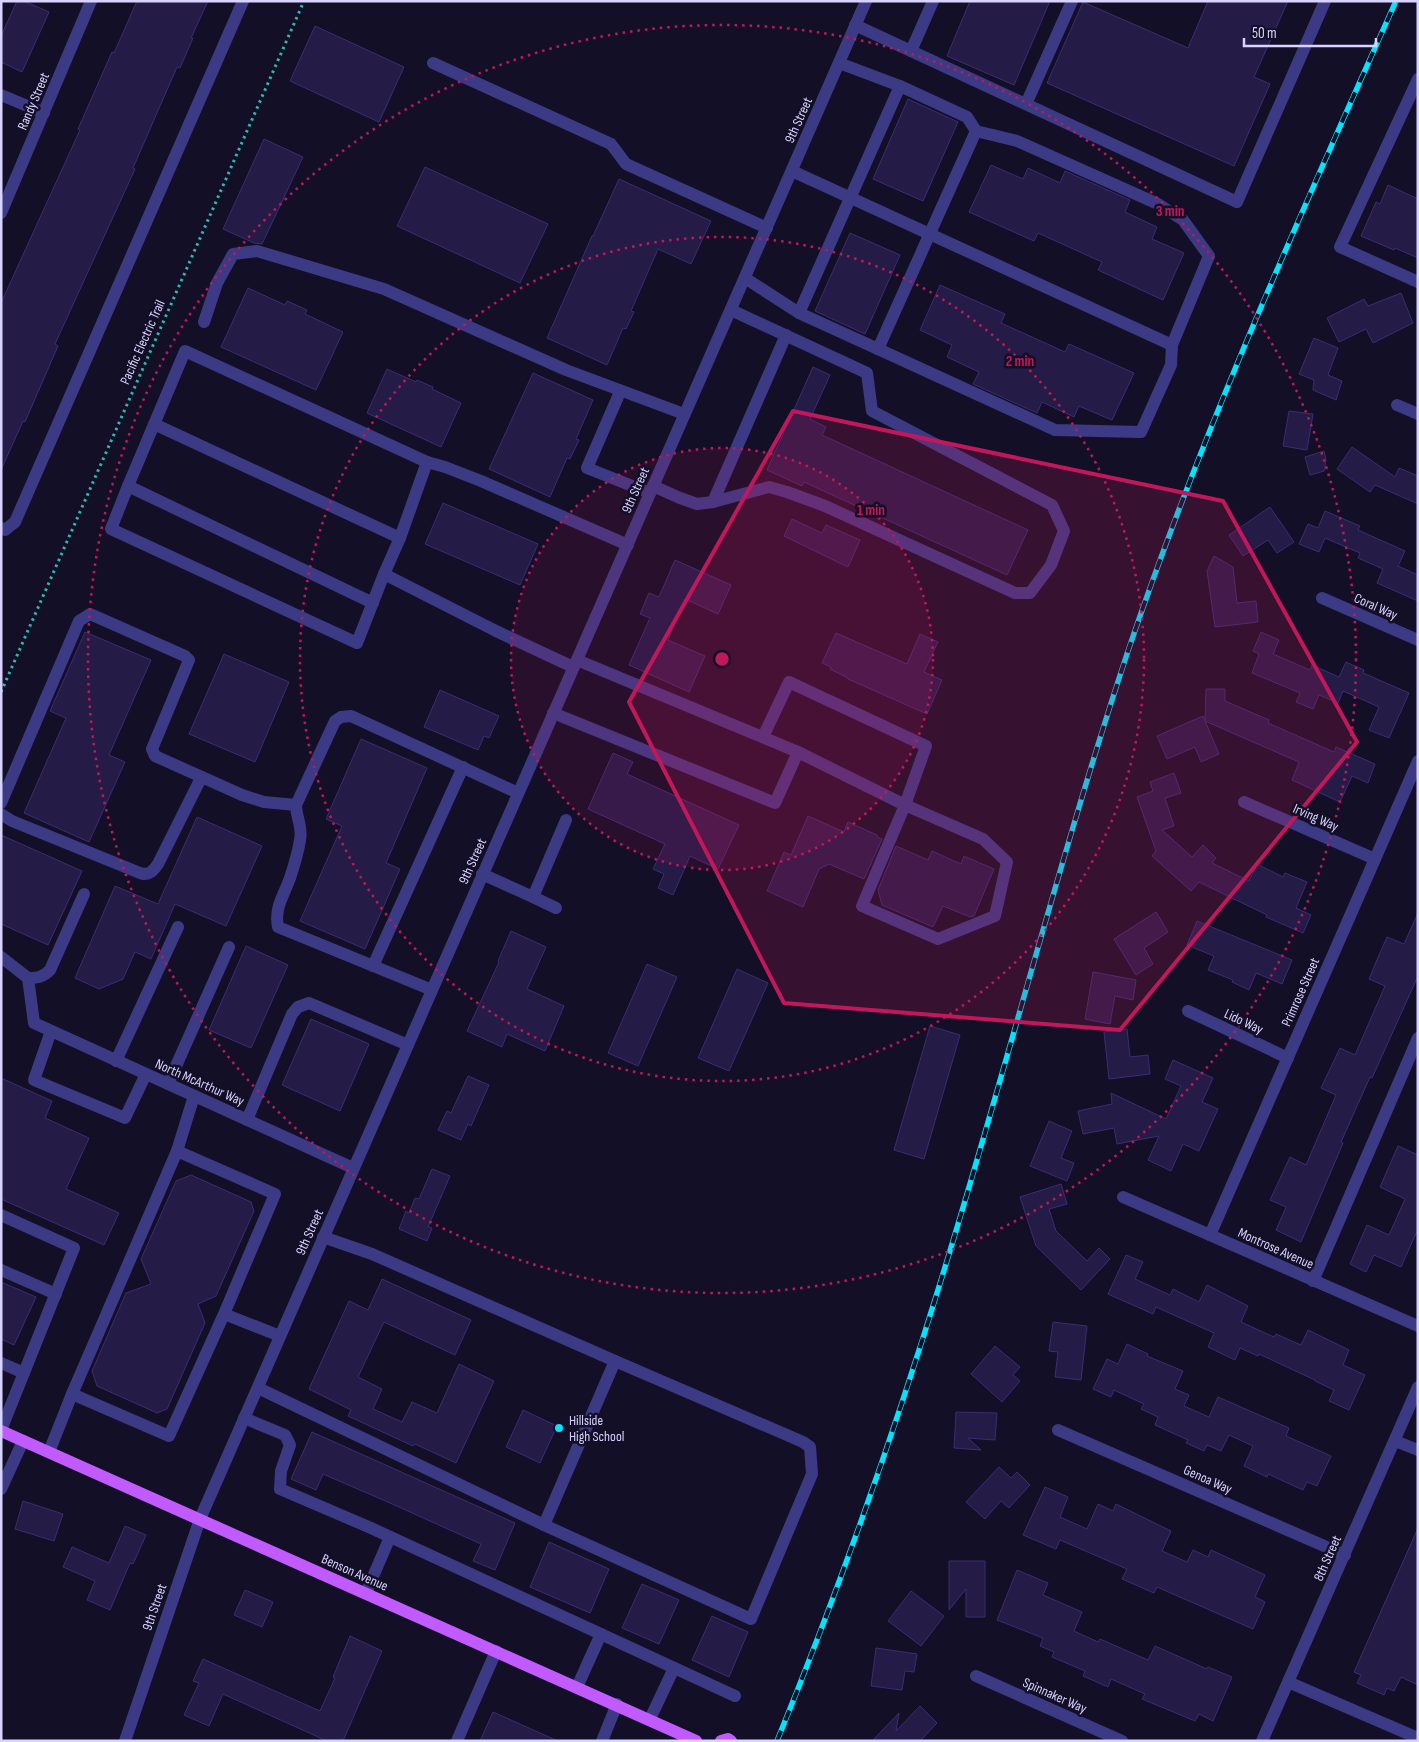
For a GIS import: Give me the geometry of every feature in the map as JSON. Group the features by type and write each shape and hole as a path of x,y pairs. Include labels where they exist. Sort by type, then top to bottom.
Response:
{"main road":[{"name":"Benson Avenue","path":"1,1430 617,1704 696,1741"},
{"path":"721,1741 728,1739 732,1741"}],"street":[{"name":"Randy Street","path":"1,213 91,1"},
{"path":"1,528 5,530 15,522 243,1"},
{"name":"9th Street","path":"125,1741 200,1519 866,1"},
{"path":"911,51 933,1"},
{"path":"1026,104 1072,1"},
{"path":"855,26 1237,202 1325,1"},
{"path":"434,63 611,144 626,164 766,228"},
{"path":"745,278 799,312 1055,430 1141,432 1171,365 1172,345 1209,256 1183,220 1158,204 1017,141 976,131 967,116 900,86 839,63"},
{"path":"1418,79 1340,247 1418,282"},
{"path":"799,312 900,86"},
{"path":"1,95 44,113"},
{"path":"878,349 976,131"},
{"path":"792,171 1172,345"},
{"path":"204,322 216,283 233,254 256,251 384,288 566,370 620,392 684,414"},
{"path":"620,392 587,468 697,504 714,502 769,488 787,492 825,506 1015,593 1030,593 1051,565 1064,531 1052,505 872,411 867,373 730,310"},
{"path":"714,502 786,335"},
{"path":"427,462 400,538 357,643 111,529 185,352 427,462 481,481 628,545"},
{"path":"1397,405 1418,414"},
{"path":"154,424 400,538"},
{"path":"128,486 372,603"},
{"path":"384,574 496,631 575,664 763,737 798,752 905,805 983,839 1007,862 995,916 938,939 862,906 905,805 926,746 789,682 763,737"},
{"name":"Coral Way","path":"1322,598 1418,640"},
{"path":"1,803 78,621 90,614 185,656 189,660 152,749 155,756 242,796 264,802 296,805"},
{"path":"553,713 775,803 798,752"},
{"path":"432,990 278,927 276,919 279,906 290,879 301,837 296,815 296,805 335,721 341,717 351,716 518,793"},
{"name":"Primrose Street","path":"1210,1235 1418,761"},
{"path":"373,966 463,767"},
{"path":"1,814 12,821 140,874 148,874 158,864 201,778"},
{"name":"Irving Way","path":"1244,802 1375,859"},
{"path":"533,897 566,820"},
{"path":"482,874 556,908"},
{"path":"1,956 28,978 44,976 50,970 84,894"},
{"path":"116,1060 178,927"},
{"path":"168,1084 229,947"},
{"name":"North McArthur Way","path":"28,978 34,1023 353,1168"},
{"path":"247,1120 292,1014 298,1006 309,1003 408,1045"},
{"name":"Lido Way","path":"1188,1011 1288,1058"},
{"path":"51,1031 34,1080 125,1118 146,1074"},
{"path":"1313,1280 1418,1038"},
{"path":"49,1452 72,1394 177,1151 194,1096"},
{"path":"72,1394 168,1436 224,1314 275,1194 177,1151"},
{"name":"Montrose Avenue","path":"1123,1198 1418,1326"},
{"path":"1,1215 74,1248 1,1430"},
{"path":"258,1388 544,1525 751,1619 812,1474 810,1448 803,1442 372,1254 323,1237"},
{"path":"1,1270 56,1294"},
{"path":"224,1314 280,1336"},
{"path":"544,1525 615,1361"},
{"path":"1,1362 24,1373"},
{"name":"8th Street","path":"1262,1741 1418,1387"},
{"path":"244,1418 285,1435 290,1445 281,1471 280,1489 390,1537 735,1696"},
{"name":"Genoa Way","path":"1058,1430 1345,1555"},
{"path":"1,1488 23,1440"},
{"path":"1394,1440 1418,1450"},
{"path":"366,1592 390,1537"},
{"path":"578,1687 602,1634"},
{"path":"456,1741 496,1651"},
{"path":"650,1719 674,1668"},
{"name":"Spinnaker Way","path":"976,1676 1122,1741"},
{"path":"1288,1682 1418,1738"},
{"path":"602,1741 617,1704"}],"path":[{"name":"Pacific Electric Trail","path":"1,692 304,1"}],"highlighted area":[{"path":"793,411 1223,501 1357,742 1120,1030 784,1003 629,702"}],"building":[{"path":"17,1 24,1 49,12 22,72 1,62 1,36"},
{"path":"137,1 208,1 180,68 177,67 133,168 135,169 55,344 58,346 25,422 23,421 1,470 1,303 80,130 78,129 112,52 114,53"},
{"path":"970,1 1050,1 1014,85 947,56"},
{"path":"1208,1 1288,1 1254,77 1270,84 1234,166 1047,83 1083,2 1188,48"},
{"path":"315,26 404,67 379,122 290,81"},
{"path":"908,99 958,122 923,201 873,179"},
{"path":"264,139 303,157 262,244 254,243 223,229"},
{"path":"991,165 1023,179 1028,168 1060,183 1065,171 1130,200 1125,212 1157,227 1152,239 1184,253 1163,300 1098,270 1102,262 1038,233 1034,241 969,212"},
{"path":"425,167 548,224 520,283 397,226"},
{"path":"619,179 711,221 691,264 658,249 631,311 634,312 626,329 623,328 607,365 547,338"},
{"path":"1388,185 1418,199 1418,258 1361,236 1376,202 1380,204"},
{"path":"850,233 900,255 865,334 815,311"},
{"path":"940,285 1005,314 1001,323 1065,352 1069,344 1134,373 1112,420 1079,406 1074,417 1042,402 1037,413 973,384 979,372 947,357 952,345 920,330"},
{"path":"248,288 285,305 287,301 307,310 305,314 343,332 316,390 221,347"},
{"path":"1401,293 1413,323 1373,343 1366,329 1339,342 1327,318 1364,299 1368,306"},
{"path":"1314,338 1338,348 1328,375 1342,381 1336,400 1313,390 1314,380 1299,374"},
{"path":"813,367 830,375 810,419 826,427 822,435 1028,530 1007,575 804,482 802,486 767,470"},
{"path":"387,369 416,382 417,380 433,387 432,389 461,403 441,447 367,413"},
{"path":"533,373 593,400 576,439 579,440 570,459 567,458 550,497 489,469"},
{"path":"1289,411 1313,414 1307,450 1283,446"},
{"path":"1352,447 1395,477 1399,468 1418,476 1418,504 1375,485 1370,492 1337,469"},
{"path":"1324,451 1326,460 1324,471 1310,475 1305,457"},
{"path":"443,503 538,544 520,585 425,544"},
{"path":"1270,507 1294,542 1277,553 1268,540 1243,556 1229,535"},
{"path":"1325,511 1360,526 1358,530 1405,551 1398,566 1418,575 1418,601 1377,583 1383,569 1358,558 1360,553 1325,538 1319,552 1299,544 1308,524 1318,528"},
{"path":"792,519 822,533 826,525 860,540 848,567 784,536"},
{"path":"1214,556 1233,567 1237,603 1256,601 1258,622 1215,627 1207,571"},
{"path":"675,560 731,585 718,614 685,599 668,640 705,656 689,692 629,665 650,618 640,614 649,593 659,597"},
{"path":"85,632 151,660 109,755 125,762 89,842 24,813 66,718 50,711"},
{"path":"1261,632 1279,640 1273,654 1310,670 1312,665 1339,677 1346,662 1364,670 1363,673 1409,693 1389,738 1369,730 1379,707 1343,691 1338,703 1319,695 1313,709 1296,702 1300,693 1252,673 1259,654 1253,651"},
{"path":"836,633 907,664 920,634 938,642 924,672 942,680 927,714 848,679 822,663"},
{"path":"224,654 289,682 255,762 189,734"},
{"path":"1206,689 1225,689 1225,701 1269,720 1268,723 1334,752 1336,747 1375,764 1368,783 1352,776 1340,802 1292,780 1299,762 1205,721"},
{"path":"440,690 499,716 489,738 484,736 478,750 424,727"},
{"path":"1203,716 1219,754 1201,762 1195,747 1167,759 1157,736"},
{"path":"361,739 427,768 386,863 400,869 365,949 300,921 342,826 326,819"},
{"path":"613,753 633,762 627,774 739,825 718,869 690,856 673,895 658,888 664,874 653,869 665,844 588,809"},
{"path":"1174,773 1181,793 1165,798 1174,826 1162,830 1192,857 1203,845 1216,858 1212,863 1249,881 1257,864 1283,877 1285,873 1307,882 1296,908 1311,915 1303,933 1266,917 1267,915 1199,882 1191,891 1152,856 1156,851 1137,797 1153,791 1150,782"},
{"path":"808,816 844,832 848,822 882,839 864,879 829,864 819,869 803,907 767,891 784,852 791,855"},
{"path":"197,817 262,846 226,926 175,904 151,959 135,952 123,979 99,989 75,978 115,886 158,904"},
{"path":"1,835 82,871 48,945 1,924"},
{"path":"896,846 928,860 932,851 961,864 964,856 994,869 974,916 970,917 943,906 933,927 882,905 878,890"},
{"path":"1156,912 1168,932 1144,948 1153,964 1136,975 1114,939"},
{"path":"1418,913 1418,976 1341,1142 1343,1143 1301,1242 1276,1230 1286,1207 1270,1200 1290,1157 1306,1165 1336,1095 1321,1088 1340,1048 1355,1055 1385,986 1369,979 1387,937 1404,944"},
{"path":"1197,921 1292,960 1282,984 1256,973 1249,990 1232,982 1233,980 1208,970 1214,956 1187,945"},
{"path":"511,931 546,947 527,989 564,1006 545,1051 507,1034 502,1047 467,1031 499,962"},
{"path":"246,946 288,965 251,1048 209,1030"},
{"path":"647,964 677,977 638,1066 608,1053"},
{"path":"737,969 768,983 729,1071 698,1058"},
{"path":"1093,972 1136,980 1133,1000 1115,996 1110,1024 1085,1019"},
{"path":"311,1019 369,1044 340,1111 282,1085"},
{"path":"930,1026 960,1035 924,1159 894,1150"},
{"path":"1127,1029 1130,1057 1148,1055 1150,1074 1109,1079 1104,1032"},
{"path":"1173,1060 1213,1078 1202,1102 1218,1109 1199,1151 1183,1144 1171,1171 1148,1160 1159,1136 1117,1144 1114,1128 1083,1134 1078,1111 1112,1104 1111,1093 1166,1119 1181,1086 1165,1079"},
{"path":"468,1076 489,1085 471,1126 468,1124 461,1140 438,1130 447,1111 451,1113"},
{"path":"1,1078 52,1101 45,1118 89,1138 66,1189 119,1213 104,1245 1,1199"},
{"path":"1049,1121 1072,1131 1061,1158 1074,1163 1067,1181 1030,1166"},
{"path":"1398,1146 1418,1155 1418,1229 1401,1267 1374,1255 1366,1272 1350,1264 1367,1225 1389,1235 1405,1199 1380,1187"},
{"path":"432,1169 450,1176 428,1227 432,1228 427,1241 399,1229 406,1211 409,1213 415,1198 419,1199"},
{"path":"191,1175 251,1202 254,1211 216,1296 198,1304 205,1323 167,1409 157,1413 97,1386 92,1371 126,1293 151,1284 141,1259 176,1181"},
{"path":"1061,1184 1067,1204 1049,1209 1056,1231 1087,1261 1099,1248 1110,1259 1081,1290 1036,1246 1020,1197"},
{"path":"1126,1255 1143,1262 1135,1279 1170,1295 1173,1289 1199,1302 1207,1285 1248,1306 1241,1322 1274,1337 1276,1334 1301,1345 1308,1330 1349,1350 1343,1365 1365,1375 1349,1410 1329,1401 1334,1390 1315,1380 1259,1354 1258,1356 1240,1348 1235,1360 1208,1347 1214,1333 1156,1307 1153,1314 1108,1294"},
{"path":"382,1279 471,1320 455,1355 384,1322 358,1377 382,1389 373,1409 402,1422 412,1402 437,1413 459,1364 494,1381 456,1463 415,1444 413,1446 348,1416 351,1410 309,1389 349,1301 368,1310"},
{"path":"1,1282 36,1297 14,1345 1,1339"},
{"path":"1053,1322 1087,1326 1081,1380 1055,1377 1058,1352 1049,1351"},
{"path":"1127,1344 1148,1354 1147,1356 1183,1371 1175,1389 1189,1395 1184,1406 1209,1417 1218,1397 1289,1428 1286,1436 1331,1456 1317,1486 1307,1482 1303,1490 1268,1474 1267,1477 1244,1466 1253,1446 1229,1435 1221,1451 1207,1445 1204,1451 1186,1443 1188,1440 1155,1425 1158,1417 1141,1409 1144,1404 1114,1390 1111,1397 1093,1389 1107,1359 1118,1364"},
{"path":"995,1346 1020,1367 1013,1375 1020,1381 1002,1402 971,1374"},
{"path":"523,1410 557,1426 540,1463 506,1447"},
{"path":"956,1412 997,1413 995,1440 968,1438 981,1450 954,1448"},
{"path":"312,1432 515,1523 495,1570 473,1561 481,1544 390,1503 323,1474 316,1490 291,1479"},
{"path":"999,1467 1011,1478 1017,1472 1030,1485 1009,1508 1001,1501 985,1519 966,1502"},
{"path":"1045,1487 1068,1497 1060,1517 1087,1529 1098,1504 1113,1511 1116,1504 1171,1531 1162,1551 1187,1562 1193,1550 1208,1557 1211,1550 1265,1575 1255,1597 1265,1602 1253,1629 1157,1587 1154,1593 1122,1579 1127,1569 1060,1540 1056,1549 1023,1535"},
{"path":"23,1501 63,1514 54,1541 15,1529"},
{"path":"125,1526 146,1535 133,1564 130,1563 110,1610 87,1600 95,1581 63,1567 72,1547 109,1563"},
{"path":"1418,1528 1418,1685 1401,1677 1394,1691 1387,1688 1384,1695 1357,1683 1361,1675 1354,1672"},
{"path":"549,1542 609,1569 590,1613 530,1587"},
{"path":"949,1561 985,1561 985,1617 966,1617 966,1589 949,1610"},
{"path":"1017,1570 1048,1583 1043,1595 1082,1612 1074,1631 1098,1642 1100,1639 1148,1660 1155,1646 1207,1669 1208,1667 1232,1677 1213,1721 1199,1714 1195,1721 1142,1699 1145,1694 1111,1679 1108,1687 1083,1676 1085,1671 1052,1657 1054,1652 1040,1646 1043,1638 997,1620"},
{"path":"642,1584 679,1600 659,1644 622,1628"},
{"path":"245,1590 273,1602 262,1627 234,1615"},
{"path":"911,1591 944,1616 921,1646 888,1621"},
{"path":"712,1616 748,1632 729,1677 692,1660"},
{"path":"350,1636 382,1651 343,1741 327,1741 223,1694 209,1726 184,1715 199,1683 193,1681 203,1659 320,1711 335,1678 333,1677"},
{"path":"876,1648 917,1654 914,1672 905,1671 902,1690 871,1686"},
{"path":"920,1706 937,1723 920,1741 872,1741 899,1713 896,1731"},
{"path":"493,1712 558,1741 480,1741"}],"railway":[{"path":"777,1741 844,1569 924,1336 966,1199 1078,809 1127,654 1156,571 1187,488 1254,324 1396,1"}],"place":[{"name":"Hillside High School","path":"559,1428"}]}
